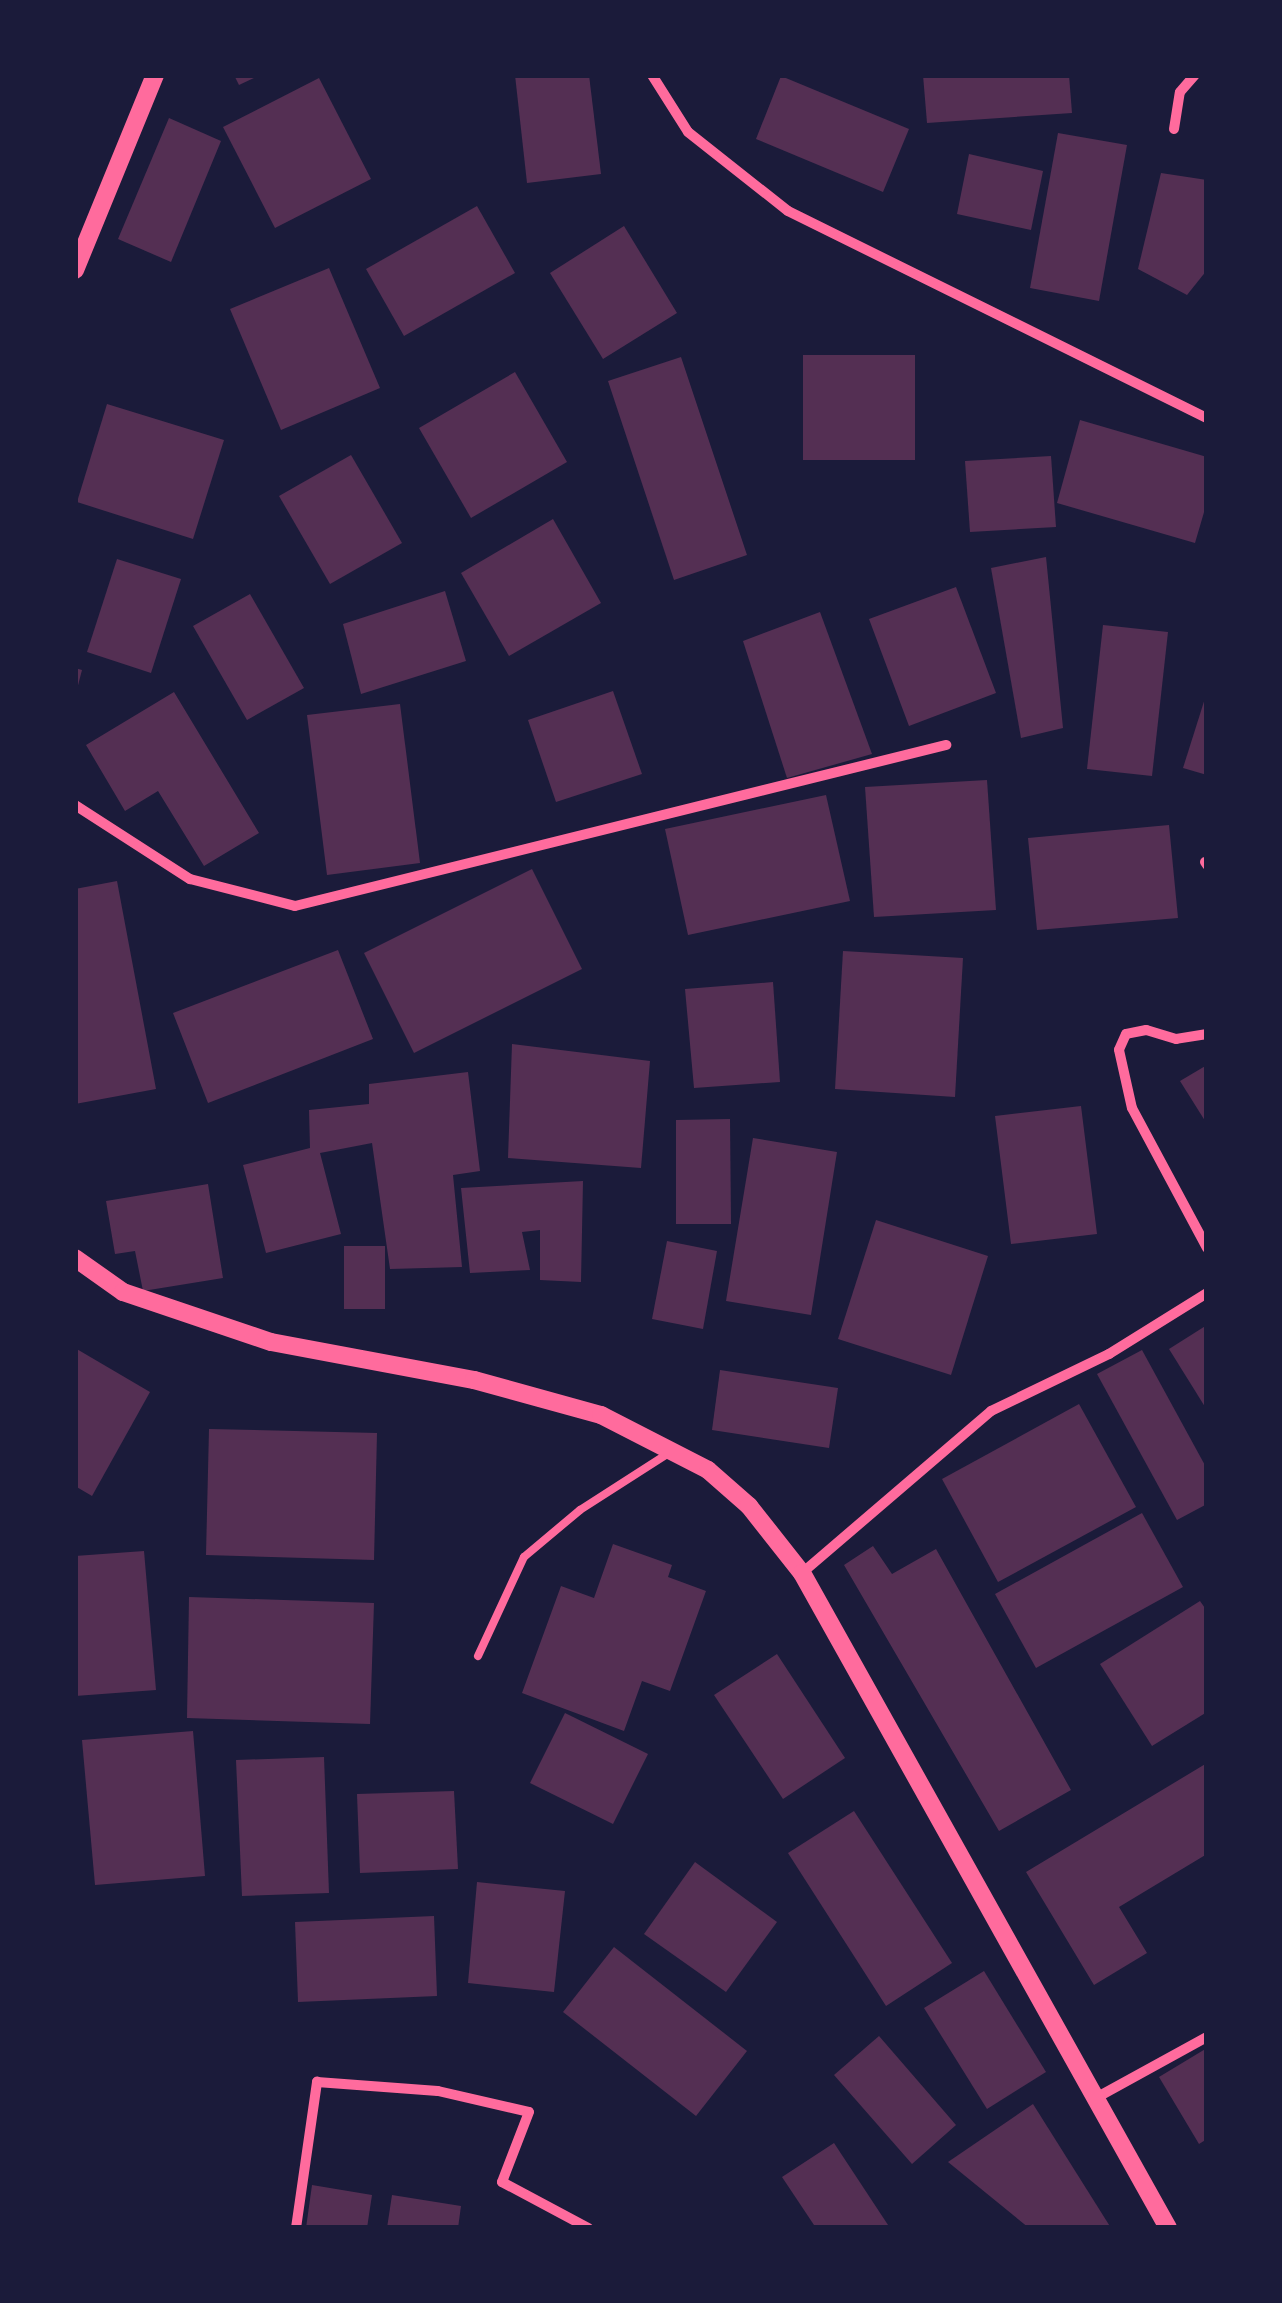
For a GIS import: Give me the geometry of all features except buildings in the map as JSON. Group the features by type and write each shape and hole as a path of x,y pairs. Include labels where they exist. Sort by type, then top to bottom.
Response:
{"street":[{"path":"75,270 155,75"},
{"path":"652,75 688,132 788,211 1207,418"},
{"path":"1174,129 1180,92 1195,75"},
{"path":"75,804 190,879 296,906 946,745"},
{"path":"1207,1034 1176,1039 1146,1030 1126,1034 1118,1050 1132,1108 1207,1248"},
{"path":"75,1258 123,1292 171,1312 271,1342 474,1380 601,1415 708,1470 750,1506 802,1574 1168,2228"},
{"path":"802,1574 990,1411 1109,1354 1207,1294"},
{"path":"1094,2099 1207,2037"},
{"path":"296,2228 317,2082 438,2092 529,2112 502,2182 588,2228"}],"lane":[{"path":"478,1656 524,1557 580,1510 672,1452"}]}
